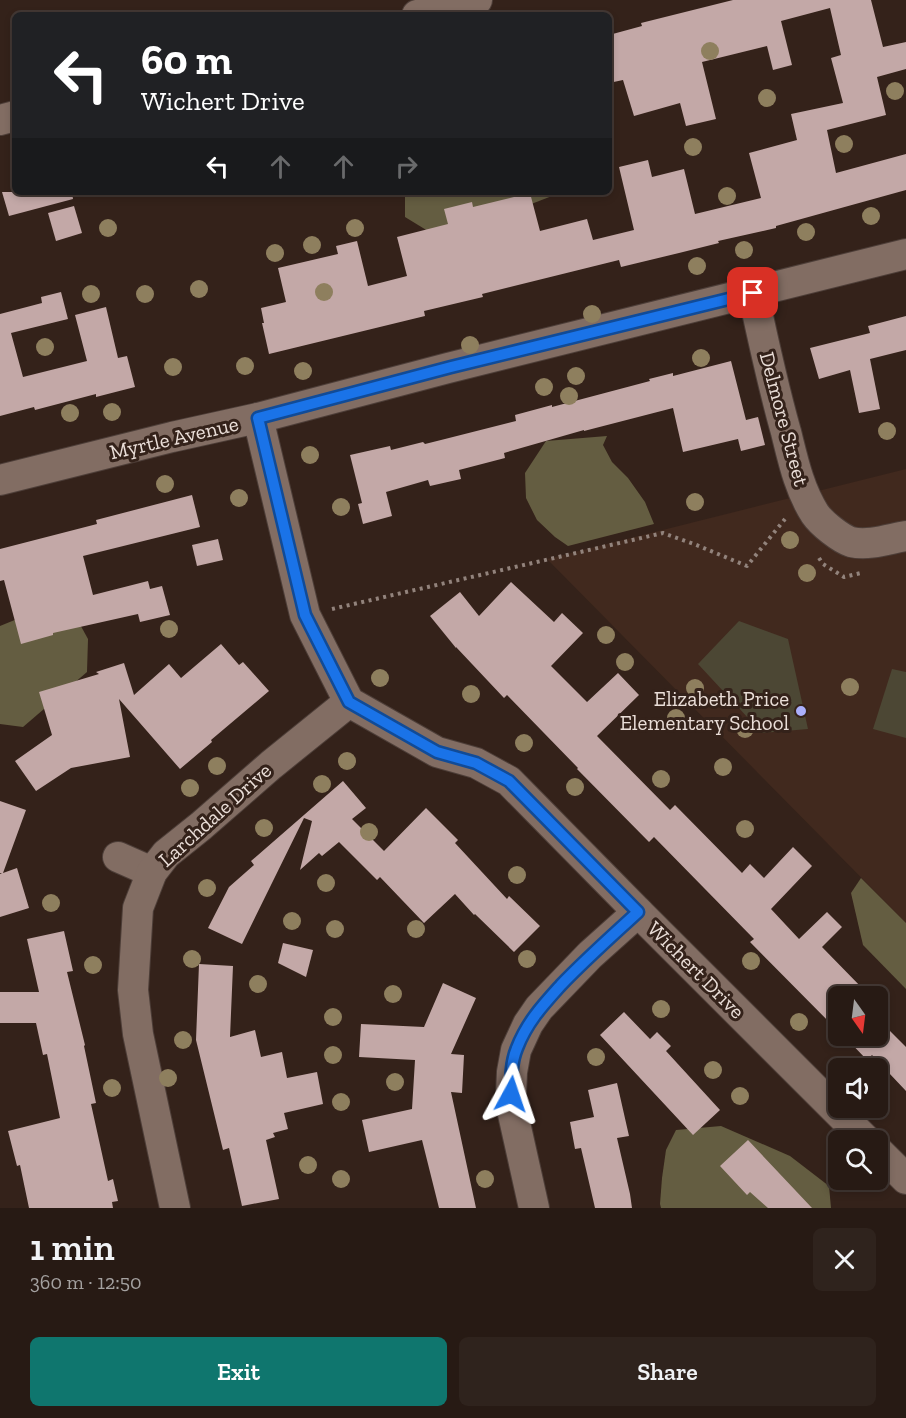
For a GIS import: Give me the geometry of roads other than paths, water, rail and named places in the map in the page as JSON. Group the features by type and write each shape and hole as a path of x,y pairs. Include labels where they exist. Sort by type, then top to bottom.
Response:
{"street":[{"path":"429,12 477,0"},
{"name":"Myrtle Avenue","path":"0,480 258,418 451,367 906,254"},
{"name":"Delmore Street","path":"753,293 771,378 798,477 816,516 835,533 852,542 873,543 906,536"},
{"path":"258,418 305,615 349,702"},
{"name":"Larchdale Drive","path":"176,1208 138,1034 134,993 138,908 152,872 166,854 349,702"},
{"name":"Wichert Drive","path":"349,702 437,752 476,763 509,781 856,1130"},
{"path":"118,857 152,872"},
{"path":"534,1208 513,1114 512,1072 516,1050 527,1026 539,1008 590,955 638,912"},
{"path":"888,1161 906,1179"}],"place":[{"name":"Elizabeth Price Elementary School","path":"801,711"}]}
